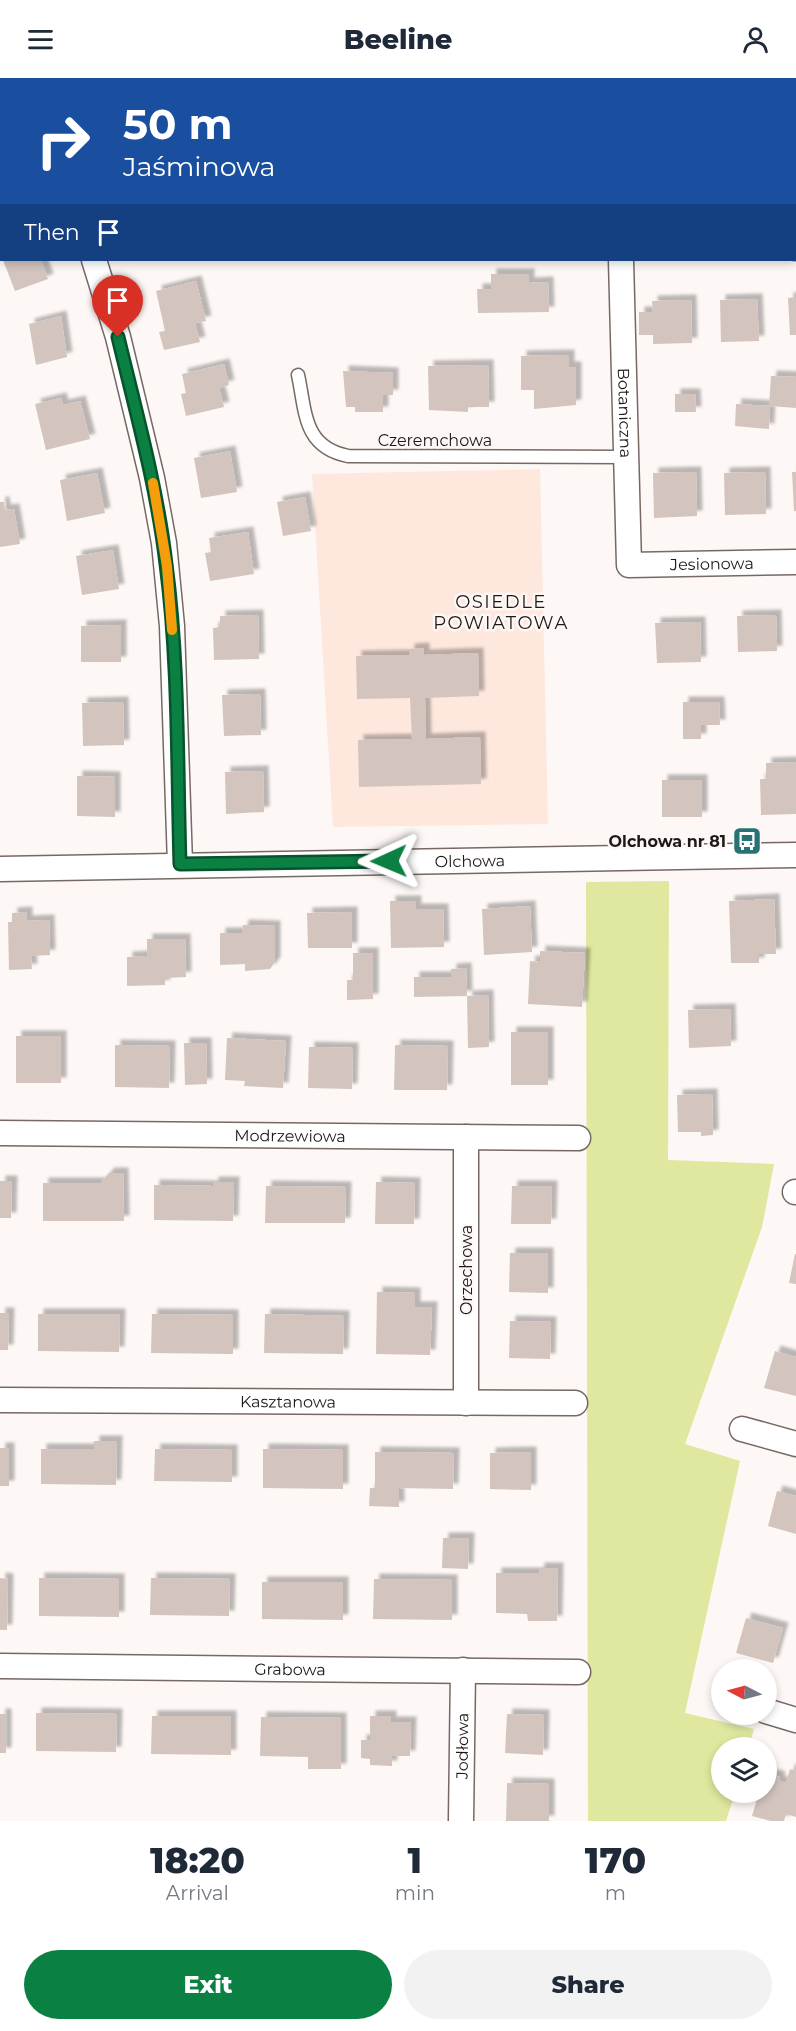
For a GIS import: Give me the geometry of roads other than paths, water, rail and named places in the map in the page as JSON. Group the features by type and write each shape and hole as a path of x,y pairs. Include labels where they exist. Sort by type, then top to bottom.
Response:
{"street":[{"path":"94,261 118,337 154,489 165,555 172,626 180,864"},
{"name":"Botaniczna","path":"621,261 629,566"},
{"name":"Jesionowa","path":"629,566 796,562"},
{"name":"Olchowa","path":"0,869 180,864 796,855"},
{"name":"Modrzewiowa","path":"0,1132 578,1138"},
{"name":"Orzechowa","path":"466,1137 466,1403"},
{"name":"Kasztanowa","path":"0,1400 575,1403"},
{"path":"742,1429 796,1444"},
{"name":"Grabowa","path":"0,1666 578,1671"},
{"name":"Jodłowa","path":"461,1821 463,1670"},
{"path":"777,1714 796,1720"}],"lane":[{"name":"Czeremchowa","path":"298,375 309,429 324,448 334,453 348,456 627,457"}],"place":[{"name":"Olchowa nr 81","path":"747,841"}],"district":[{"name":"OSIEDLE POWIATOWA","path":"501,612"}]}
